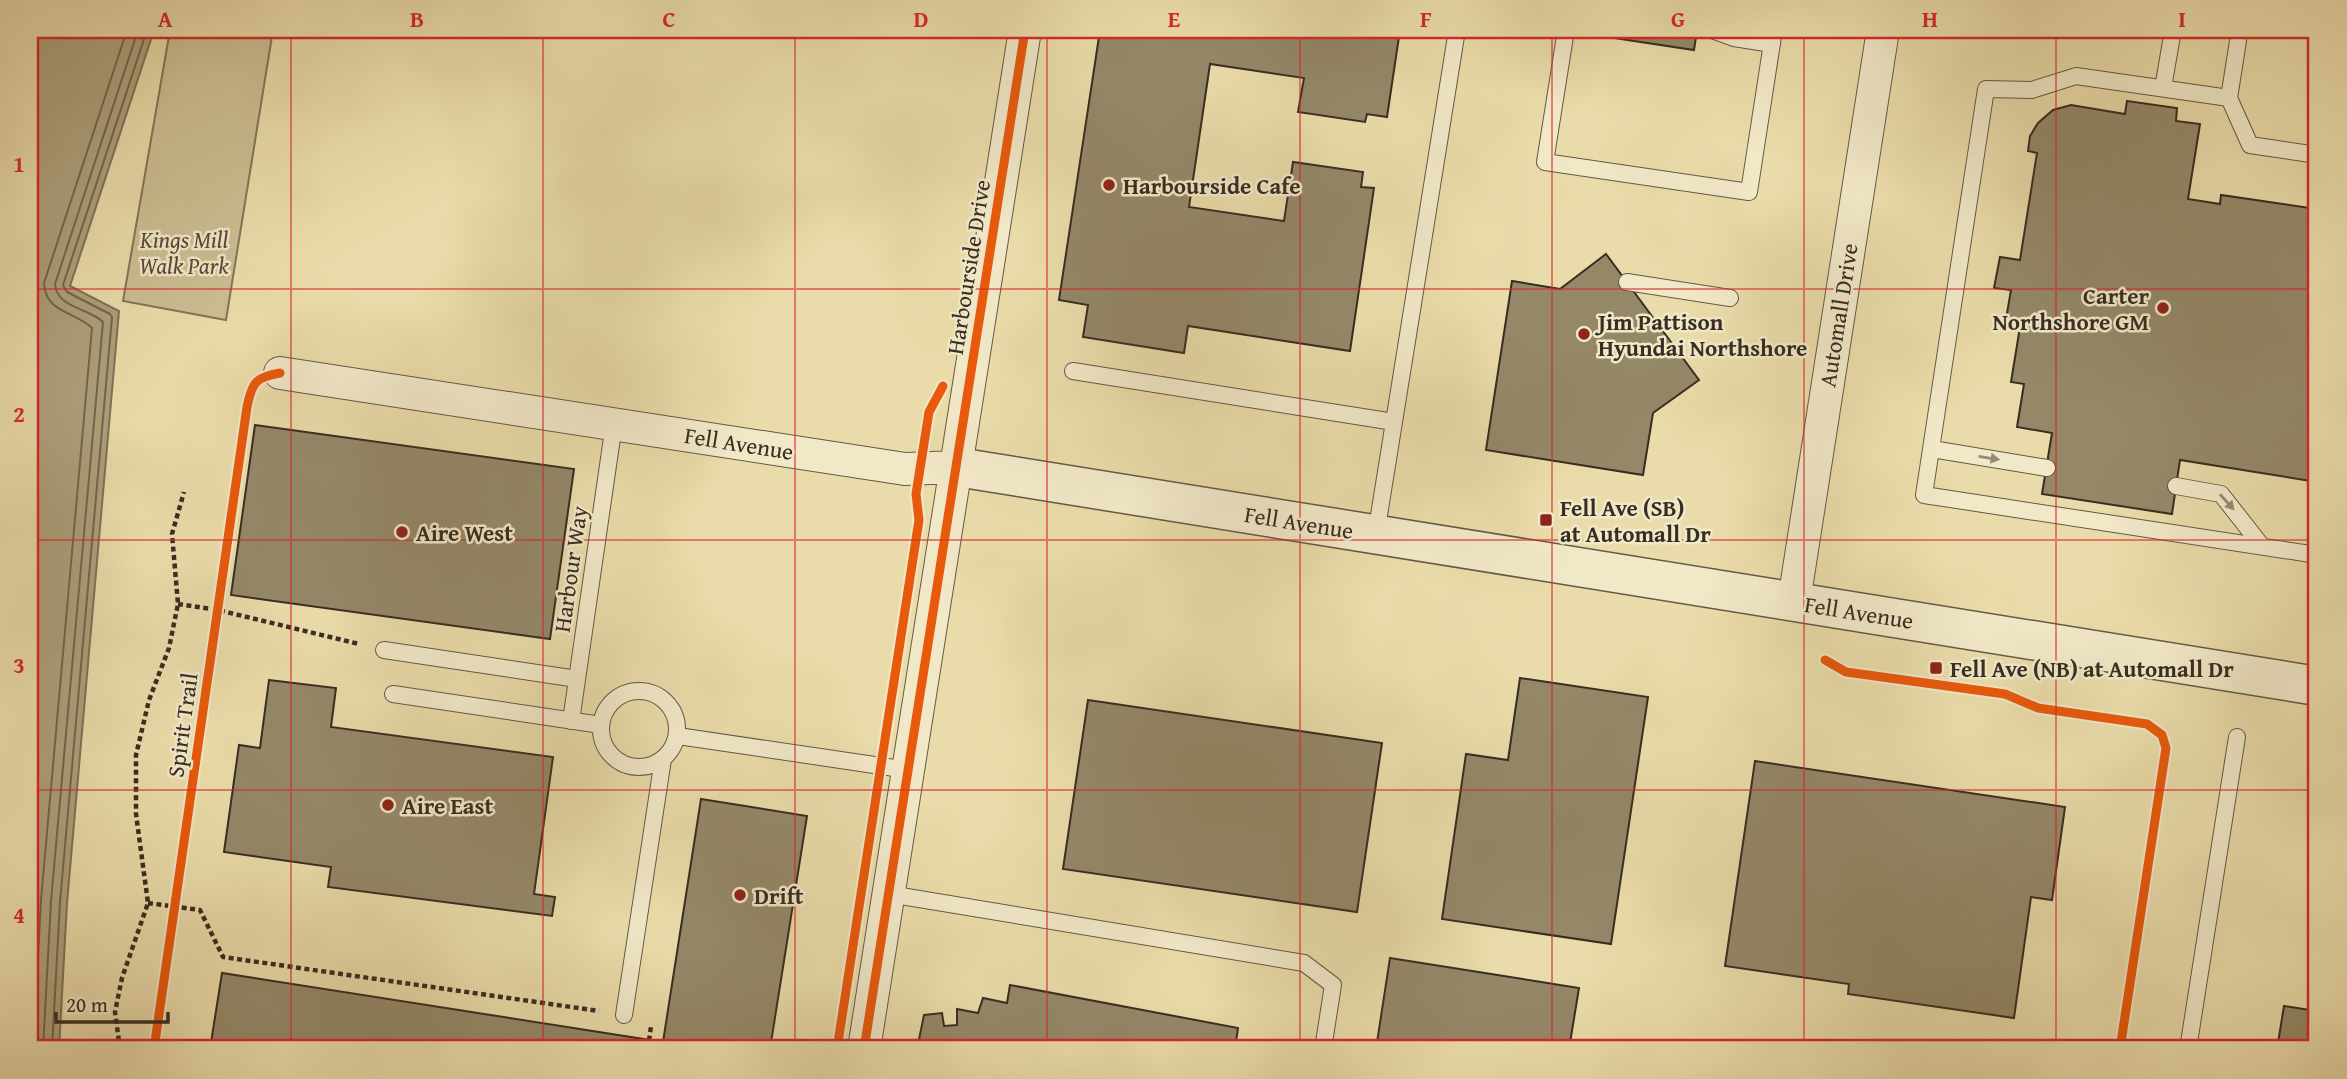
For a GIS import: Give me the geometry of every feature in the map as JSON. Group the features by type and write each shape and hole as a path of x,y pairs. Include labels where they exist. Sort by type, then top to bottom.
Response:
{"street":[{"name":"Harbourside Drive","path":"864,1049 1024,30"},
{"name":"Automall Drive","path":"1794,601 1883,30"},
{"name":"Fell Avenue","path":"280,373 905,469 957,467 2317,686"}],"lane":[{"path":"1376,534 1457,30"},
{"path":"1566,30 1545,162 1749,192 1773,37 1734,37 1712,30"},
{"path":"2163,88 2173,30"},
{"path":"2238,41 2229,98 2250,145 2317,155"},
{"path":"2229,98 2076,76 2032,90 1986,89 1924,495 2317,555"},
{"path":"1627,282 1730,298"},
{"path":"1073,371 1394,422"},
{"name":"Harbour Way","path":"571,721 614,424"},
{"path":"1931,449 2047,468"},
{"path":"2176,486 2221,494 2261,545"},
{"path":"384,650 577,679"},
{"path":"643,689 663,697 676,715 678,736 671,753 656,764 637,768 619,763 606,750 601,725 606,708 622,693 643,689"},
{"path":"393,694 601,725"},
{"path":"678,736 908,770"},
{"path":"2188,1049 2237,737"},
{"path":"624,1014 663,759"},
{"path":"889,894 1304,963 1333,985 1323,1049"}],"path":[{"path":"216,623 220,596"},
{"path":"178,604 218,610 384,650"},
{"path":"174,920 178,893"},
{"path":"148,903 200,910 223,957 652,1018 648,1049"}],"green space":[{"name":"Kings Mill Walk Park","path":"170,30 273,30 226,320 123,301"}],"water":[{"path":"30,30 154,30 70,286 119,311 67,903 59,1049 30,1049"}],"building":[{"path":"1100,30 1400,30 1387,117 1367,114 1365,122 1298,112 1304,78 1210,64 1189,207 1284,221 1293,162 1363,172 1361,187 1374,188 1350,351 1188,326 1184,353 1083,337 1088,305 1059,300"},
{"path":"1608,30 1697,30 1694,50 1607,37"},
{"name":"Carter Northshore GM","path":"2127,101 2177,108 2176,121 2200,124 2188,199 2220,204 2221,195 2317,209 2317,482 2180,460 2172,514 2042,494 2052,433 2017,427 2024,384 2011,382 2020,327 2005,325 2011,290 1994,288 2000,257 2020,260 2037,153 2028,151 2030,136 2038,123 2053,110 2071,105 2125,114"},
{"name":"Jim Pattison Hyundai Northshore","path":"1606,254 1699,380 1653,413 1643,475 1486,450 1512,281 1560,289"},
{"name":"Aire West","path":"255,425 574,469 550,639 231,595"},
{"path":"1520,678 1648,697 1611,944 1442,919 1466,754 1508,760"},
{"name":"Aire East","path":"269,680 336,688 331,727 553,757 534,894 555,897 552,916 328,887 331,867 224,852 239,745 260,748"},
{"path":"1088,700 1382,743 1357,912 1063,869"},
{"path":"1755,761 2065,807 2052,900 2031,897 2014,1018 1848,994 1849,984 1725,966"},
{"name":"Drift","path":"701,799 807,816 770,1049 210,1049 222,973 663,1042"},
{"path":"1390,958 1579,988 1569,1049 1376,1049"},
{"path":"1010,985 1238,1028 1235,1049 917,1049 924,1015 942,1013 944,1026 957,1025 957,1009 978,1013 983,998 1007,1003"},
{"path":"2284,1006 2317,1011 2317,1049 2277,1049"}],"cycle path":[{"path":"864,1049 1025,30"},
{"name":"Spirit Trail","path":"154,1049 247,407 256,382 265,376 280,373"},
{"path":"837,1049 919,520 916,494 929,412 943,386"},
{"path":"1825,660 1846,672 2005,694 2038,708 2147,724 2162,735 2166,748 2120,1049"}],"place":[{"name":"Harbourside Cafe","path":"1109,185"},
{"name":"Carter Northshore GM","path":"2163,308"},
{"name":"Jim Pattison Hyundai Northshore","path":"1584,334"},
{"name":"Fell Ave (SB) at Automall Dr","path":"1546,520"},
{"name":"Aire West","path":"402,532"},
{"name":"Fell Ave (NB) at Automall Dr","path":"1936,668"},
{"name":"Aire East","path":"388,805"},
{"name":"Drift","path":"740,895"}]}
